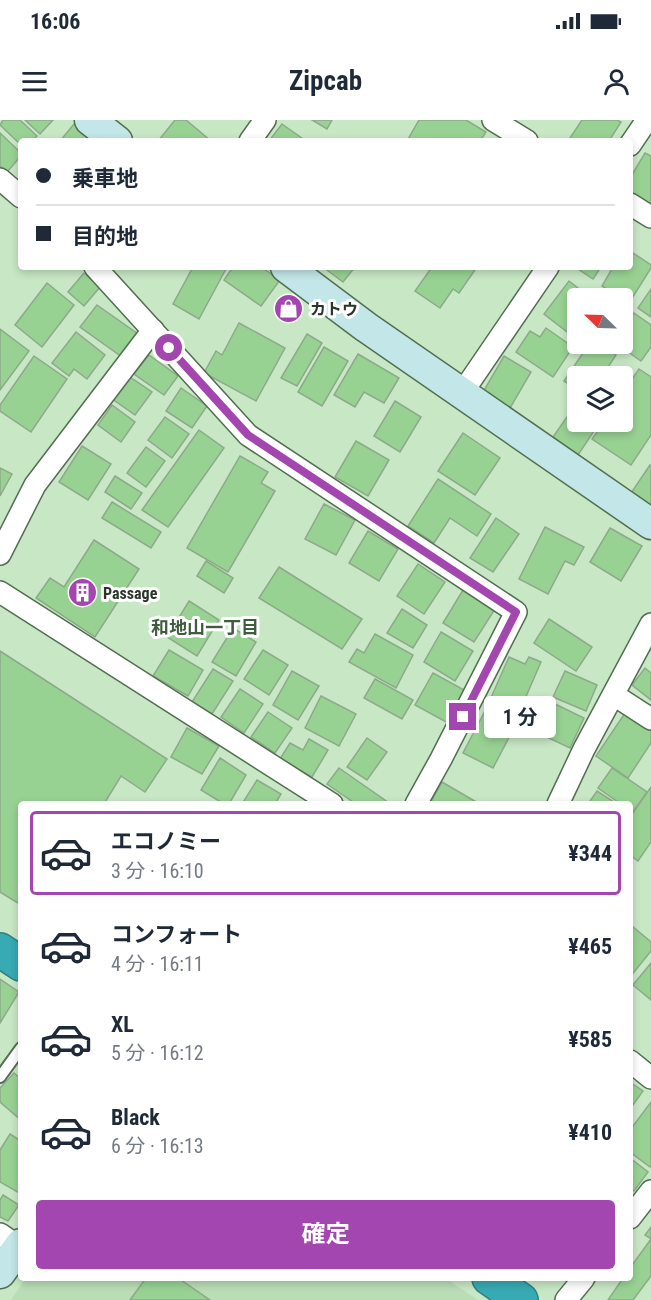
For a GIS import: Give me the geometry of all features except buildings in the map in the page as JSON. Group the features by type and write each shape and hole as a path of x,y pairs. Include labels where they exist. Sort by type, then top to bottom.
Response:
{"highway":[{"path":"0,950 18,962"},
{"path":"493,1281 521,1300"}],"street":[{"path":"90,120 113,138"},
{"path":"252,138 265,120"},
{"path":"493,120 522,138"},
{"path":"633,141 647,120"},
{"path":"0,179 18,194"},
{"path":"633,206 651,217"},
{"path":"97,270 248,435 516,612 418,801"},
{"path":"290,270 366,327 651,524"},
{"path":"462,393 546,270"},
{"path":"0,554 35,485 153,330"},
{"path":"0,592 327,801"},
{"path":"559,801 584,749 651,624"},
{"path":"614,695 651,719"},
{"path":"633,1063 651,1078"},
{"path":"633,1214 651,1191"},
{"path":"0,1273 13,1242"},
{"path":"566,1300 582,1281"}],"lane":[{"path":"0,1077 18,1052"}],"shaded area":[{"path":"24,1281 450,1281 478,1300 11,1300"}],"place":[{"name":"カトウ","path":"289,309"},
{"name":"Passage","path":"82,593"}],"district":[{"name":"和地山一丁目","path":"205,628"}],"route":[{"path":"169,348 248,435 516,612 463,717"}]}
